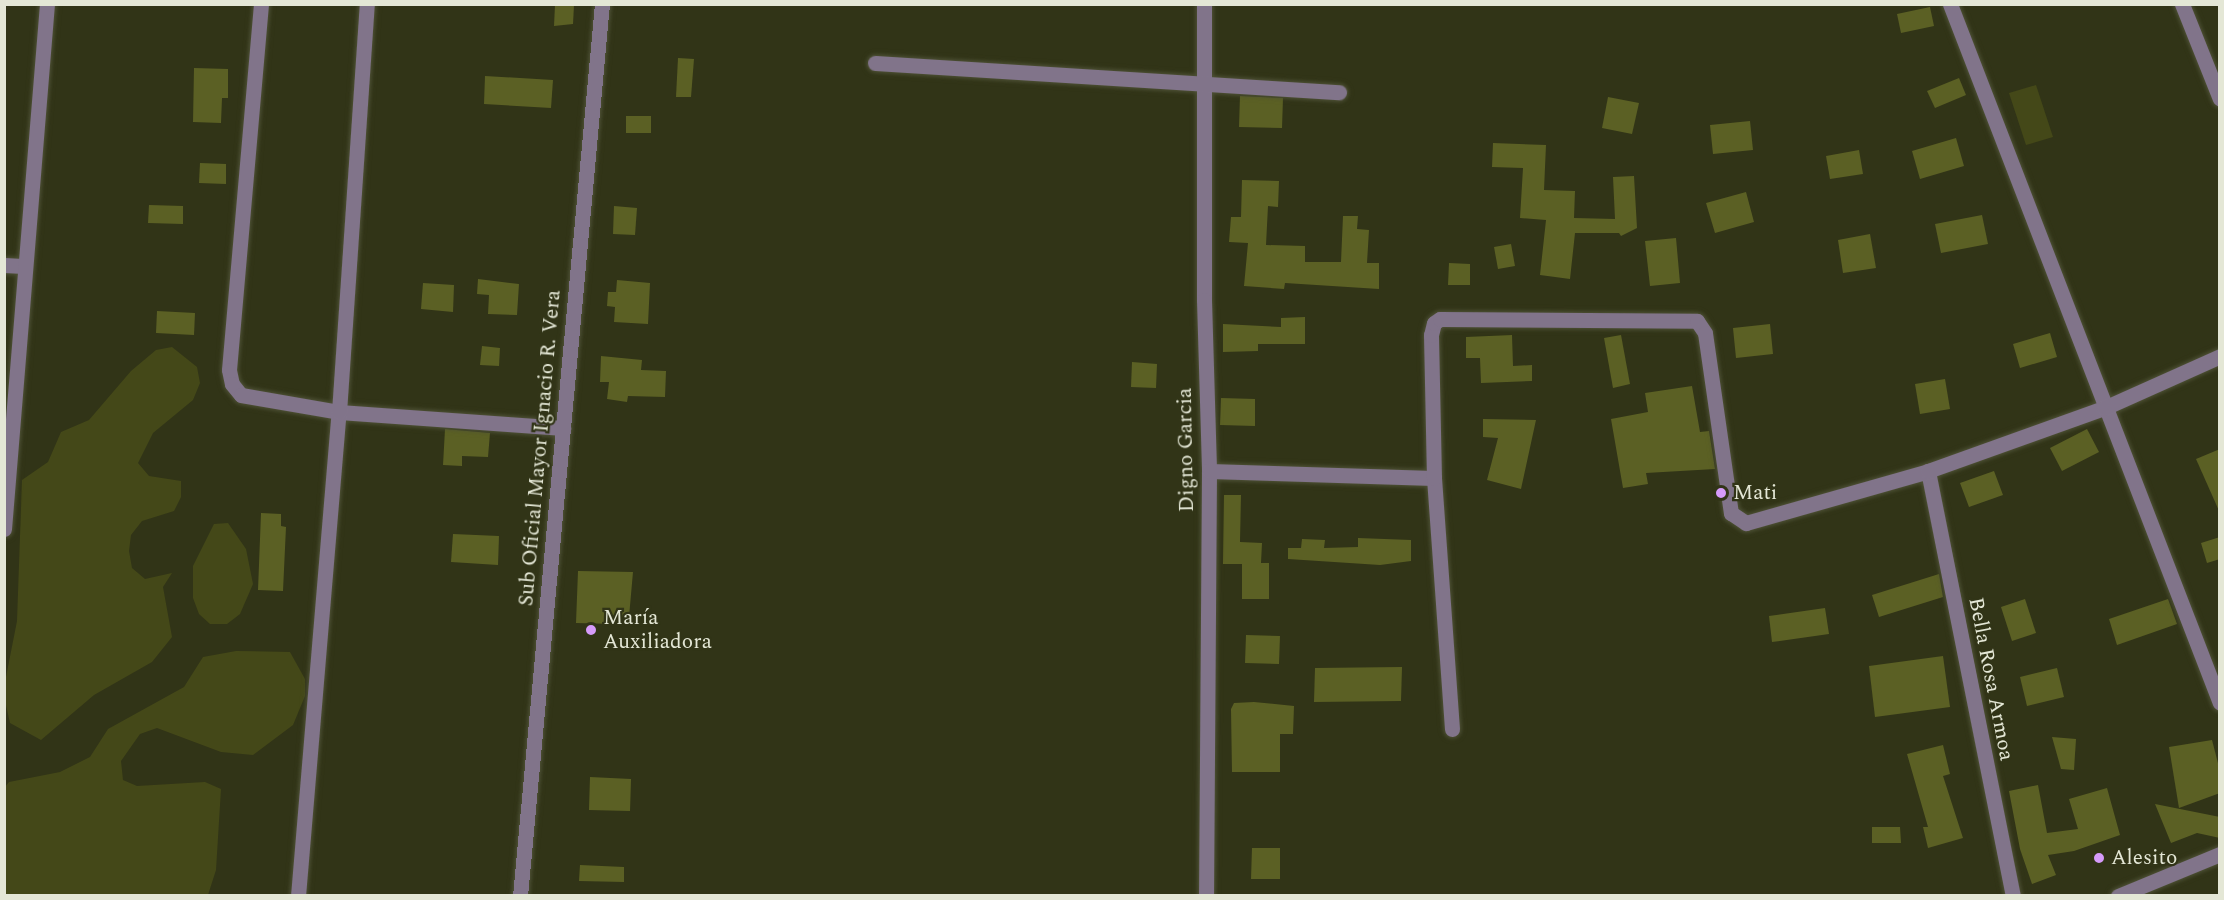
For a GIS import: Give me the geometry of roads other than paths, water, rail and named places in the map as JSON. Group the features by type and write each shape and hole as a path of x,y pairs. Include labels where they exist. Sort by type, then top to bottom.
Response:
{"street":[{"path":"4,529 23,266 47,4"},
{"path":"261,4 229,370 232,384 241,395 339,412 563,428"},
{"path":"298,896 339,412 367,4"},
{"name":"Sub Oficial Mayor Ignacio R. Vera","path":"520,896 602,4"},
{"name":"Digno Garcia","path":"1204,4 1209,471 1206,896"},
{"path":"1950,4 2104,408 2220,703"},
{"path":"2182,4 2220,99"},
{"path":"875,63 1340,92"},
{"path":"4,265 23,266"},
{"path":"1452,729 1434,478 1431,335 1434,323 1447,318 1697,321 1705,333 1731,513 1746,523 1928,471 2104,408 2220,356"},
{"path":"1209,471 1434,478"},
{"name":"Bella Rosa Armoa","path":"1928,471 2013,896"},
{"path":"2118,896 2220,854"}],"place":[{"name":"Mati","path":"1721,493"},
{"name":"María Auxiliadora","path":"591,630"},
{"name":"Alesito","path":"2099,858"}]}
